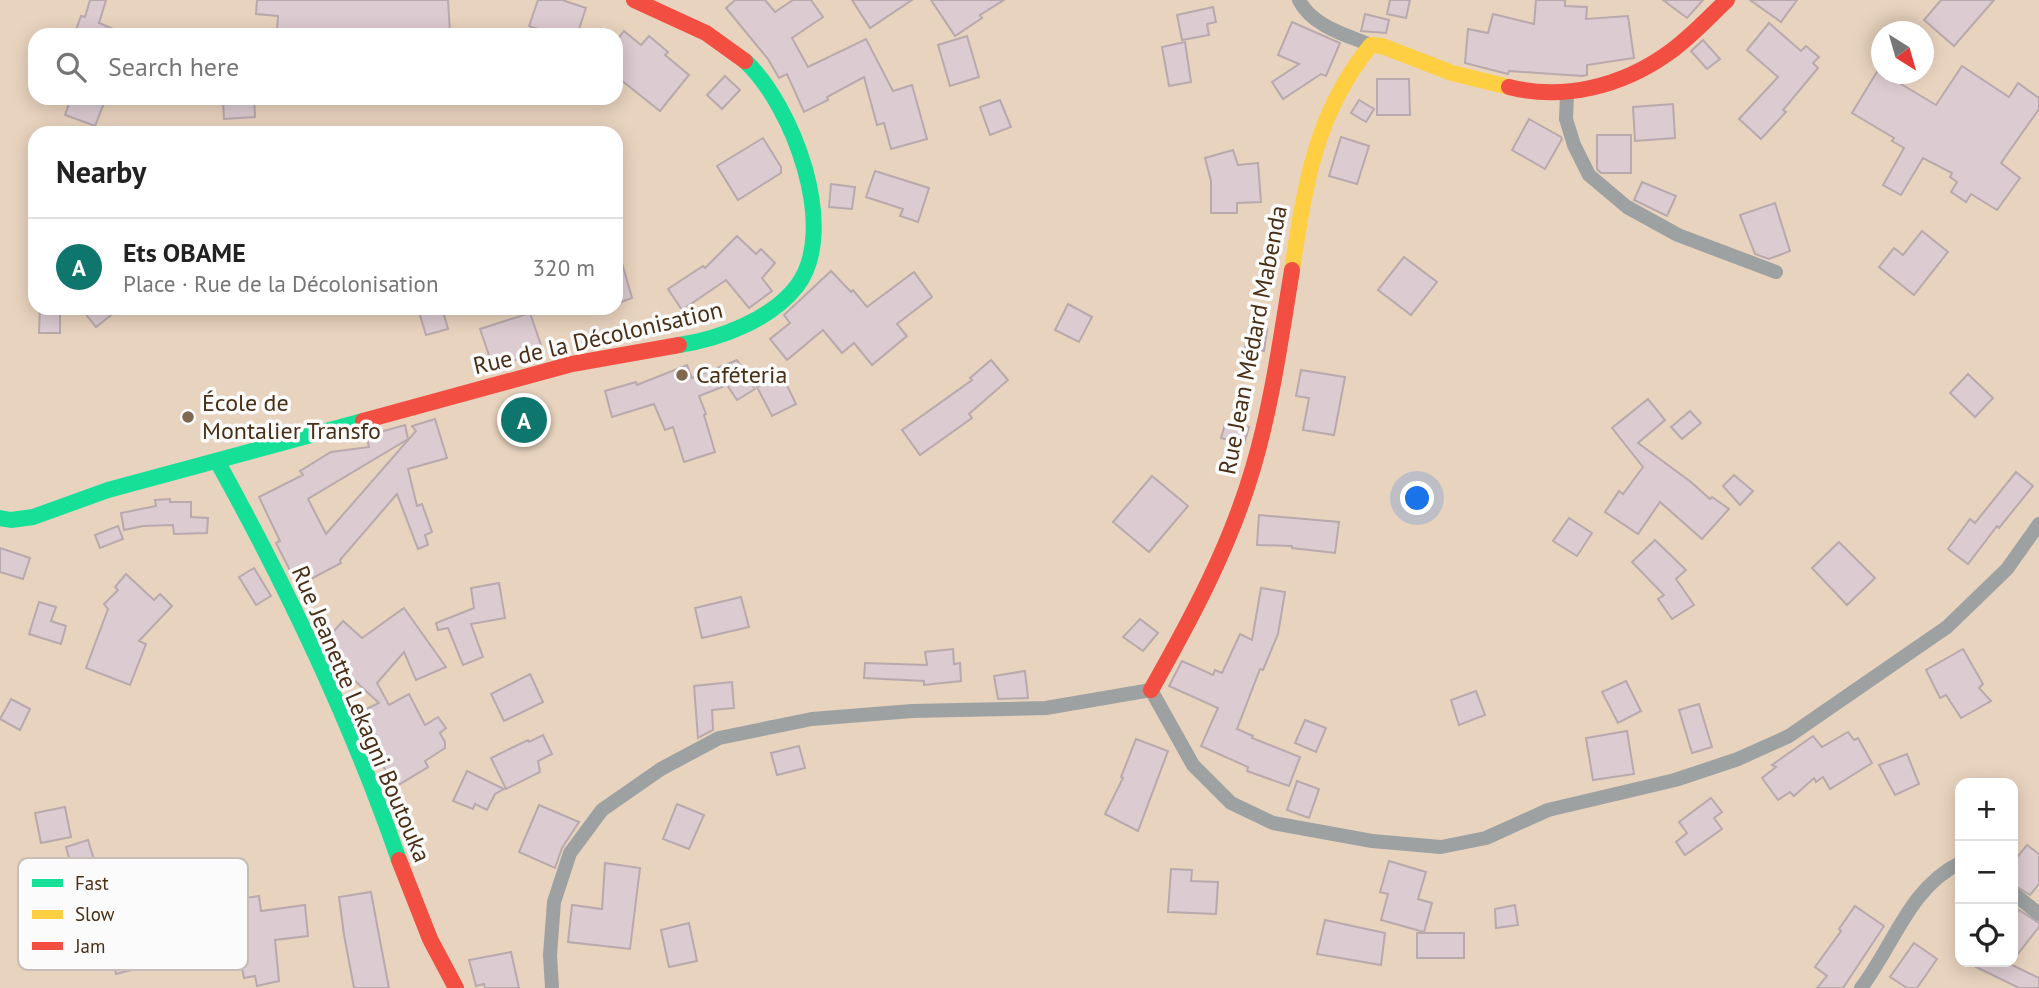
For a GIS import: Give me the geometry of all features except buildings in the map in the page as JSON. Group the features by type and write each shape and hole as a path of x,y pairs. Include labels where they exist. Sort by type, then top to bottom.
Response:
{"street":[{"name":"Rue de la Décolonisation","path":"0,518 9,521 27,519 114,488 595,358 712,339 734,332 768,312 798,285 807,267 811,249 811,205 801,157 777,102 760,77 735,53 674,18 634,0"},
{"path":"1299,0 1304,9 1317,20 1371,45 1382,46 1452,73 1516,89 1567,93 1622,80 1668,54 1727,0"},
{"name":"Rue Jean Médard Mabenda","path":"1151,691 1199,600 1247,491 1262,437 1301,210 1318,143 1337,93 1361,55 1371,45"},
{"path":"1567,93 1566,119 1574,145 1589,175 1627,207 1678,235 1776,272"},
{"name":"Rue Jeanette Lekagni Boutouka","path":"217,461 276,568 371,783 425,930 456,988"},
{"path":"552,988 550,955 554,902 570,853 602,810 661,769 719,738 812,719 912,711 1046,708 1151,691 1192,765 1231,803 1273,823 1372,841 1441,847 1486,838 1548,810 1675,780 1738,759 1789,736 1947,626 2007,569 2039,524"},
{"path":"1861,988 1923,890 1955,866"},
{"path":"2018,897 2039,914"}],"traffic: fast":[{"path":"679,345 727,333 759,318 773,309 797,286 809,262 814,233 812,201 805,168 779,106 745,61"},
{"path":"0,518 11,520 33,517 108,490 363,421"},
{"path":"217,461 269,558 317,657 360,757 399,860"}],"traffic: slow":[{"path":"1292,270 1315,152 1337,97 1371,45 1382,46 1452,73 1509,87"}],"traffic: jam":[{"path":"634,0 706,33 745,61"},
{"path":"1509,87 1529,91 1571,91 1591,88 1631,75 1675,48 1727,0"},
{"path":"1151,690 1208,582 1244,497 1266,419 1292,270"},
{"path":"363,421 572,364 679,345"},
{"path":"399,860 430,939 456,988"}],"place":[{"name":"Caféteria","path":"682,375"},
{"name":"École de Montalier Transfo","path":"188,417"},
{"name":"Ets OBAME","path":"524,420"}]}
